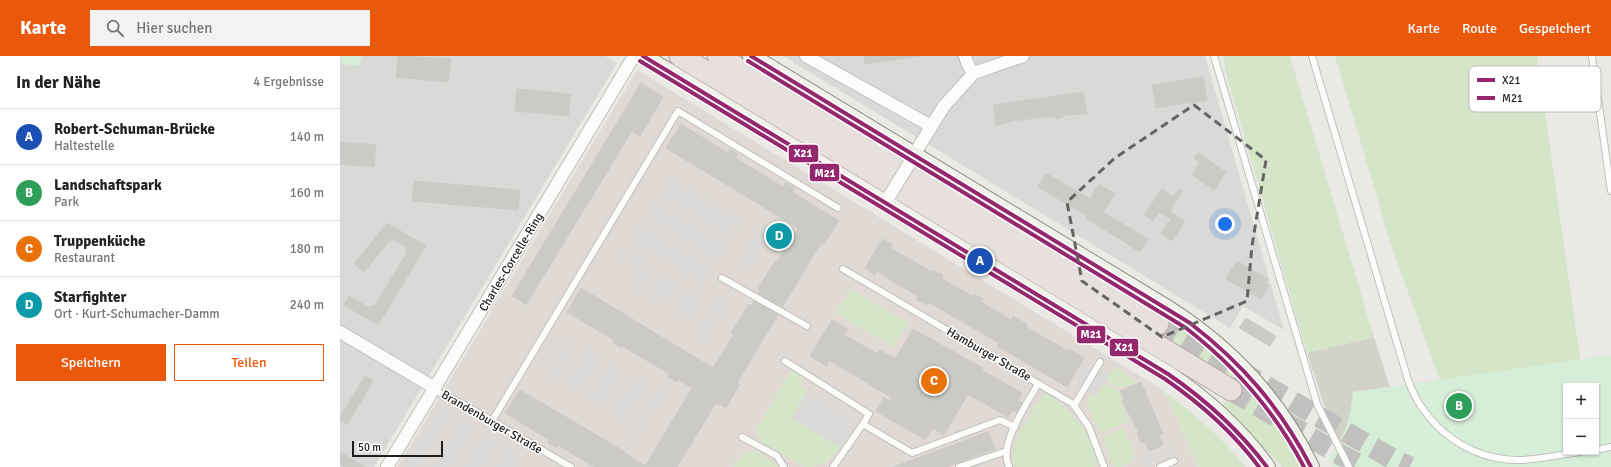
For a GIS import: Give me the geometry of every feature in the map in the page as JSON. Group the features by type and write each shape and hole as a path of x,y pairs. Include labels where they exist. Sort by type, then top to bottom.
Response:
{"highway":[{"path":"680,56 1231,390"},
{"path":"718,56 1158,324"}],"main road":[{"path":"643,56 888,199 1185,385 1228,422 1267,467"},
{"path":"751,56 911,159 1197,328 1236,361 1261,389 1293,433 1311,467"}],"street":[{"name":"Charles-Corcelle-Ring","path":"387,467 634,56"},
{"path":"806,56 931,126"},
{"path":"965,56 969,67 974,73"},
{"path":"888,199 944,106 974,73 1023,56"},
{"path":"340,332 435,388"}],"lane":[{"path":"1214,56 1317,404 1349,467"},
{"path":"1312,56 1408,380 1419,405 1439,429 1452,439 1482,454 1521,460 1563,454"},
{"path":"1592,56 1593,66"},
{"path":"492,421 678,111 838,208"},
{"path":"1600,112 1611,191"},
{"name":"Hamburger Straße","path":"843,269 1074,406 1089,427 1104,467"},
{"path":"722,278 807,326"},
{"path":"785,361 869,414 833,467"},
{"path":"1074,406 1100,362"},
{"path":"1009,467 1006,461 1008,441 1038,384"},
{"name":"Brandenburger Straße","path":"435,388 441,394 492,421 571,467"},
{"path":"863,424 912,453 1000,420 1015,427"},
{"path":"742,438 777,456 784,467"},
{"path":"1599,449 1611,447"},
{"path":"959,467 1007,451"},
{"path":"1160,467 1174,461"}],"highlighted area":[{"path":"1194,105 1266,160 1252,246 1247,301 1162,337 1082,281 1067,202 1115,158"}],"shaded area":[{"path":"340,56 605,56 617,63 374,467 340,467"},
{"path":"783,56 1205,56 1284,330 1243,306 1230,328"},
{"path":"637,70 1160,388 1169,399 1198,467 397,467"},
{"path":"671,180 740,219 730,237 662,196"},
{"path":"656,202 725,243 715,260 646,218"},
{"path":"763,224 771,229 747,270 738,265"},
{"path":"642,226 711,267 702,283 633,242"},
{"path":"440,227 479,234 478,265 438,263"},
{"path":"623,249 645,261 641,268 619,256"},
{"path":"646,266 653,270 641,290 634,286"},
{"path":"661,275 677,284 665,305 649,296"},
{"path":"684,293 691,297 693,293 702,298 689,320 673,310"},
{"path":"719,295 728,301 704,343 695,338"},
{"path":"552,337 560,341 545,366 537,361"},
{"path":"1374,337 1398,413 1356,467 1339,440 1328,417 1307,353"},
{"path":"568,341 576,346 555,380 548,375"},
{"path":"586,349 601,358 580,393 565,383"},
{"path":"1085,360 1093,365 1081,385 1073,380"},
{"path":"610,363 624,372 603,406 588,397"},
{"path":"1102,369 1110,374 1096,397 1087,392"},
{"path":"632,377 647,386 626,421 611,411"},
{"path":"661,383 669,388 652,414 645,409"},
{"path":"807,391 857,422 841,448 791,418"},
{"path":"440,405 452,413 420,467 402,467"},
{"path":"642,414 649,418 632,445 625,440"},
{"path":"461,418 476,426 452,467 431,467"},
{"path":"485,431 500,440 484,467 463,467"},
{"path":"508,446 522,455 514,467 495,467"},
{"path":"1170,447 1173,454 1145,466 1141,459"}],"green space":[{"path":"340,56 362,56 358,66 343,64"},
{"path":"1224,56 1290,56 1374,337 1307,353 1225,70"},
{"path":"1335,56 1537,56 1538,66 1469,66 1469,112 1545,112 1584,383 1563,383 1563,386 1441,383 1392,248"},
{"path":"851,289 908,323 894,347 836,313"},
{"path":"1164,317 1186,331 1206,347 1242,382 1274,422 1300,467 1282,467 1223,405 1236,382 1154,334"},
{"path":"1611,355 1611,467 1332,467 1328,459 1343,436 1350,411 1353,392"},
{"path":"1114,367 1138,382 1119,388 1106,380"},
{"path":"792,369 800,375 802,382 801,387 807,391 791,418 841,448 834,456 815,466 804,467 761,442 762,439 758,435 757,428"},
{"path":"1104,383 1119,391 1122,398 1120,400 1129,421 1101,433 1087,405 1090,394 1096,397"},
{"path":"1160,388 1206,425 1227,445 1246,467 1198,467 1169,399"},
{"path":"1046,394 1064,406 1080,424 1092,446 1096,467 1015,467 1013,458 1014,449 1021,430 1042,396"},
{"path":"1123,428 1135,454 1133,455 1135,461 1120,467 1114,467 1102,437"},
{"path":"755,450 779,467 733,467 743,453 750,451 753,453"}],"building":[{"path":"398,56 451,59 448,82 396,77"},
{"path":"864,56 919,56 865,64"},
{"path":"1203,77 1207,100 1156,108 1152,85"},
{"path":"641,83 663,97 640,136 632,131 526,305 512,296"},
{"path":"517,89 571,94 568,116 515,111"},
{"path":"1083,92 1087,114 1063,115 1063,118 1056,119 1056,116 1019,120 996,125 993,105"},
{"path":"681,124 728,153 730,149 738,154 736,158 783,187 786,183 794,188 792,192 839,221 824,244 821,243 737,383 740,384 726,408 716,403 677,467 594,467 558,445 556,448 548,443 549,440 505,413 520,390 617,447 645,466 692,388 678,379 677,382 668,377 670,374 622,346 621,348 613,343 614,340 567,312 581,288 713,368 734,334 731,332 749,304 751,306 760,291 758,289 798,228 666,148"},
{"path":"340,142 376,145 374,167 340,164"},
{"path":"1198,153 1226,172 1214,190 1192,175 1200,162 1194,158"},
{"path":"1046,173 1090,199 1099,184 1115,194 1103,212 1148,239 1140,252 1086,218 1087,216 1038,187"},
{"path":"414,181 520,190 518,210 412,201"},
{"path":"1162,189 1173,197 1179,189 1182,191 1170,211 1185,221 1172,241 1161,234 1171,219 1159,212 1153,221 1144,215"},
{"path":"387,223 426,246 378,325 344,305 349,296 368,307 375,305 407,253 405,246 394,240 389,241 364,272 354,264"},
{"path":"882,239 893,245 891,248 932,272 933,270 943,275 942,279 972,296 974,294 983,299 981,302 1011,320 1013,316 1028,325 1026,327 1068,351 1069,349 1084,358 1067,387 997,346 999,343 928,302 927,305 916,299 918,296 877,271 875,275 865,268"},
{"path":"1237,261 1268,279 1265,283 1269,285 1261,299 1226,279"},
{"path":"1246,318 1276,336 1270,346 1239,328"},
{"path":"832,320 848,329 844,335 878,354 880,350 895,359 913,329 983,368 982,370 1022,393 1018,401 1023,403 1018,413 1013,410 1008,417 968,394 944,435 933,428 925,440 876,411 884,397 890,401 892,398 829,360 826,366 810,356"},
{"path":"365,376 373,381 347,425 340,421 340,417"},
{"path":"1141,382 1163,434 1159,435 1163,445 1149,451 1145,442 1141,443 1137,434 1139,433 1122,401 1124,400 1120,391"},
{"path":"988,432 995,449 946,467 893,467"},
{"path":"340,452 365,467 345,467 340,464"}],"tunnel":[{"path":"1158,324 1396,461 1410,467"},
{"path":"1231,390 1337,453 1364,467"}],"transit line":[{"name":"X21","path":"643,56 1168,374 1196,394 1221,416 1256,453 1267,467"},
{"name":"X21","path":"751,56 1190,323 1227,354 1259,388 1286,425 1311,467"},
{"name":"M21","path":"640,61 1165,379 1216,419 1249,454 1259,467"},
{"name":"M21","path":"748,61 1186,328 1221,358 1253,391 1280,427 1304,467"}],"place":[{"name":"Starfighter","path":"779,236"},
{"name":"Robert-Schuman-Brücke","path":"980,261"},
{"name":"Truppenküche","path":"934,381"},
{"name":"Landschaftspark","path":"1459,406"}]}
